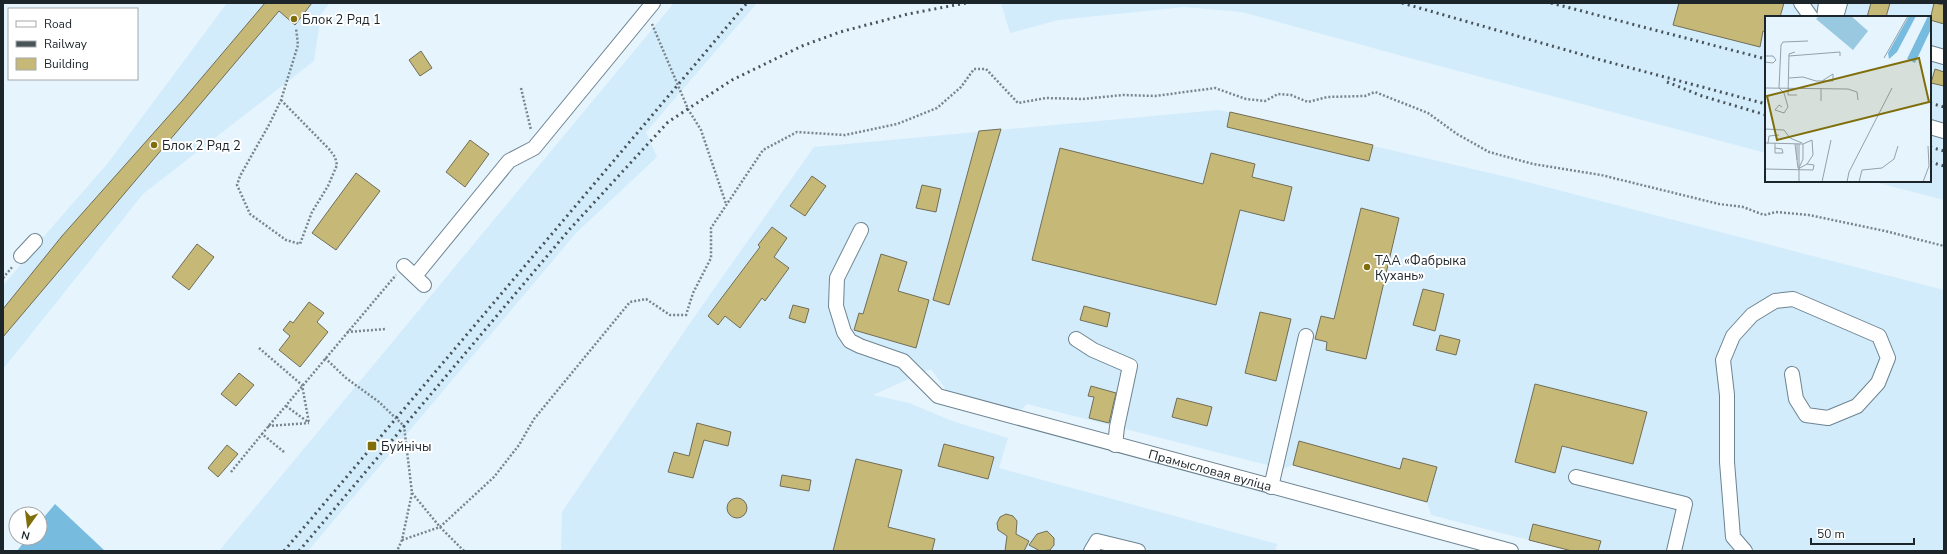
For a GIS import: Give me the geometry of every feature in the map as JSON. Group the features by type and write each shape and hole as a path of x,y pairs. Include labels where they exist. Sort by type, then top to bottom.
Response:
{"street":[{"path":"1801,3 1810,16"},
{"path":"1824,16 1826,3"},
{"path":"1836,16 1840,3"},
{"path":"404,266 420,281 509,161 534,148 650,7"},
{"path":"1931,53 1944,57"},
{"path":"1931,127 1944,131"},
{"name":"Прамысловая вуліца","path":"861,230 837,278 836,306 844,332 850,341 860,346 903,361 938,396 1511,551"},
{"path":"21,256 35,241"},
{"path":"1745,551 1733,537 1727,462 1726,395 1723,360 1734,336 1752,315 1775,300 1793,299 1879,336 1888,358 1878,383 1857,406 1828,418 1806,415 1796,399 1792,374"},
{"path":"1271,487 1306,336"},
{"path":"1076,339 1093,350 1130,366 1115,445"},
{"path":"1576,477 1685,504 1674,551"},
{"path":"1090,551 1097,541 1138,551"}],"path":[{"path":"650,7 688,109 701,130 726,205"},
{"path":"281,100 329,148 335,157 336,165 328,186 312,212 300,244 286,240 250,214 237,185 240,176 281,100 298,45 296,28"},
{"path":"402,540 440,528 494,477 519,444 534,419 630,302 646,299 670,315 686,315 693,293 711,258 711,228 763,150 797,132 845,135 897,124 937,108 961,87 974,69 986,69 1018,103 1046,98 1083,99 1123,95 1155,96 1215,88 1246,99 1265,101 1278,94 1291,95 1308,102 1327,97 1365,96 1375,92 1428,113 1456,134 1489,152 1533,164 1602,175 1719,204 1743,207 1764,215 1776,212 1809,215 1885,231 1944,246"},
{"path":"521,88 526,104 534,148"},
{"path":"232,472 302,385 404,266"},
{"path":"347,332 386,329"},
{"path":"259,348 302,385 309,423"},
{"path":"325,358 346,378 379,402 404,426 412,493 402,540 397,551"},
{"path":"286,406 309,423"},
{"path":"268,426 309,423"},
{"path":"262,434 284,452"},
{"path":"412,493 440,528 464,551"}],"shaded area":[{"path":"227,3 330,3 321,14 314,61 143,194 3,369 3,286 108,163"},
{"path":"674,3 757,3 646,132 657,157 577,232 308,551 219,551"},
{"path":"1001,3 1944,3 1944,200 1875,182 1931,182 1931,16 1765,16 1765,153 1242,12 1184,7 1058,20 1010,33"},
{"path":"1219,110 1511,178 1944,290 1944,551 1572,551 1431,515 1427,502 1293,465 1283,469 1027,404 1021,410 947,391 931,369 873,395 909,403 952,421 1008,438 999,468 1277,544 1275,551 561,551 562,512 690,323 814,147"},
{"path":"55,504 105,551 17,551 21,546 48,546 48,512"}],"building":[{"name":"Блок 2 Ряд 2","path":"265,3 312,3 295,25 279,11 3,337 3,309 62,236 182,101"},
{"path":"1679,3 1784,3 1780,16 1765,16 1765,32 1763,31 1760,47 1673,25"},
{"path":"1871,3 1890,3 1886,16 1867,16"},
{"path":"1934,3 1944,5 1944,24 1931,20"},
{"path":"421,51 432,68 420,76 409,60"},
{"path":"1935,69 1944,72 1944,86 1931,83"},
{"path":"1230,112 1373,145 1369,161 1227,127"},
{"path":"1001,129 949,305 933,300 979,131"},
{"path":"470,140 489,154 465,187 446,172"},
{"path":"1060,148 1203,184 1211,153 1255,164 1252,177 1292,187 1284,221 1240,210 1216,305 1032,260"},
{"path":"356,173 380,191 336,250 312,233"},
{"path":"812,176 826,186 805,216 790,206"},
{"path":"922,185 941,189 936,212 916,208"},
{"name":"ТАА «Фабрыка Кухань»","path":"1361,208 1399,218 1366,359 1326,350 1327,342 1315,339 1321,316 1334,319"},
{"path":"772,227 787,238 774,257 789,268 765,301 762,298 740,328 725,316 718,325 708,316 760,247 758,245"},
{"path":"197,244 214,257 189,290 172,277"},
{"path":"881,254 907,262 898,291 929,300 916,348 854,330 859,313 863,314"},
{"path":"1423,289 1444,294 1435,331 1413,325"},
{"path":"309,302 324,313 317,322 328,332 300,367 279,350 290,336 283,330 290,321 293,323"},
{"path":"793,305 809,309 805,323 789,318"},
{"path":"1084,306 1110,313 1107,327 1080,320"},
{"path":"1260,312 1291,319 1276,381 1245,373"},
{"path":"1440,335 1460,340 1456,355 1436,350"},
{"path":"239,373 254,385 236,406 221,394"},
{"path":"1535,384 1647,412 1633,464 1562,446 1555,473 1515,462"},
{"path":"1091,386 1116,393 1109,423 1089,418 1094,397 1088,396"},
{"path":"1177,398 1212,407 1207,426 1172,417"},
{"path":"697,423 731,432 728,446 704,440 693,478 668,472 674,452 689,456"},
{"path":"1299,441 1400,469 1403,458 1437,467 1427,502 1293,465"},
{"path":"944,444 994,457 988,479 938,466"},
{"path":"227,445 238,454 218,477 208,468"},
{"path":"856,459 902,470 888,527 935,539 932,551 833,551"},
{"path":"782,475 811,480 809,491 780,486"},
{"path":"733,498 741,498 747,504 747,512 741,518 733,518 727,512 727,504"},
{"path":"1006,514 1013,516 1017,521 1016,534 1029,541 1024,551 1005,551 1007,536 998,530 997,523 1000,517"},
{"path":"1533,524 1601,541 1598,551 1572,551 1529,540"},
{"path":"1047,531 1054,538 1054,545 1050,550 1040,551 1029,545 1037,534"}],"railway":[{"path":"284,551 747,3"},
{"path":"299,551 569,230 668,122 732,80 802,46 840,32 908,14 966,3"},
{"path":"1402,3 1601,60 1765,104"},
{"path":"1551,3 1765,59"},
{"path":"1667,82 1702,96 1765,115"},
{"path":"1931,103 1944,107"},
{"path":"1931,147 1944,151"},
{"path":"1931,162 1944,166"}],"place":[{"name":"Блок 2 Ряд 1","path":"294,19"},
{"name":"Блок 2 Ряд 2","path":"154,145"},
{"name":"ТАА «Фабрыка Кухань»","path":"1367,267"},
{"name":"Буйнічы","path":"372,446"}]}
